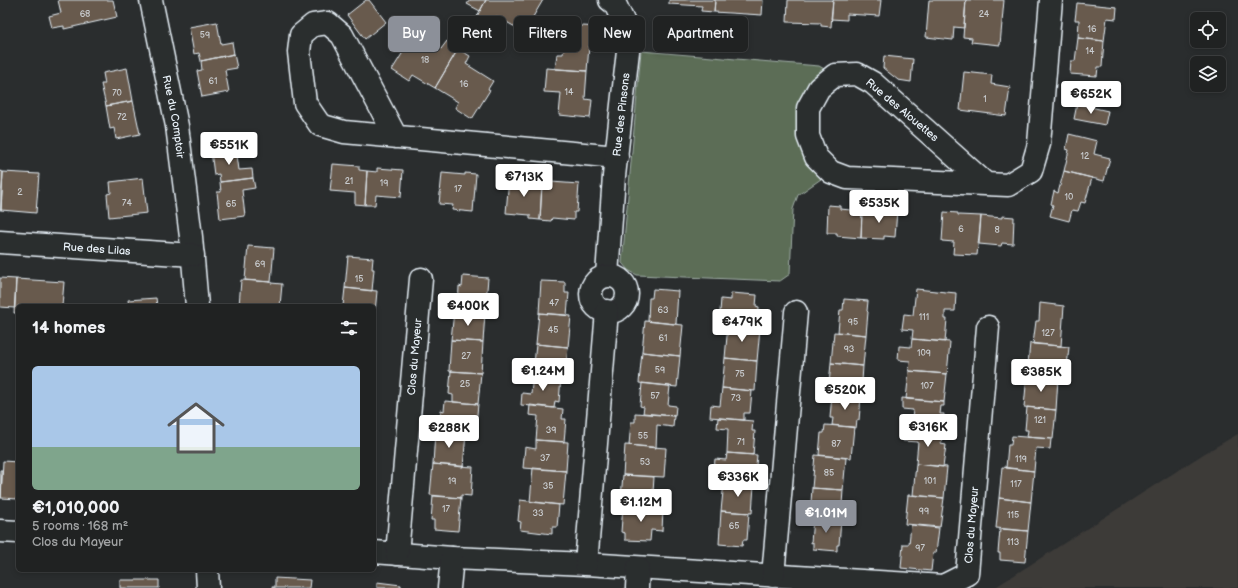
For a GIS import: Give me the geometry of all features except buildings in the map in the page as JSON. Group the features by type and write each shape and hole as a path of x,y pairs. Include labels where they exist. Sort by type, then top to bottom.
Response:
{"street":[{"name":"Rue du Comptoir","path":"151,0 177,126 193,255 197,304"},
{"name":"Rue des Pinsons","path":"396,137 342,35 328,24 313,25 301,35 299,52 305,103 320,125 344,132 396,137 617,157 628,51 625,25 615,4 610,0"},
{"name":"Rue des Alouettes","path":"986,184 873,83 857,74 835,75 819,88 808,108 808,136 816,157 831,172 847,178 1008,185 1031,171 1040,144 1051,0"},
{"path":"586,564 607,311 600,310 592,302 591,296 593,285 601,277 607,275 617,157"},
{"name":"Rue des Lilas","path":"0,242 193,255"},
{"name":"Clos du Mayeur","path":"397,554 421,279"},
{"path":"773,576 796,312"},
{"name":"Clos du Mayeur","path":"376,552 452,558 586,564 638,578 773,576 943,586 967,574 988,327"},
{"path":"0,531 16,532"},
{"path":"449,588 452,558"},
{"path":"207,572 208,588"}],"shaded area":[{"path":"1238,434 1238,588 994,588 1205,453"}],"green space":[{"path":"641,52 819,66 835,75 808,108 831,172 798,195 793,209 790,274 780,281 637,275 628,270 622,263"}]}
